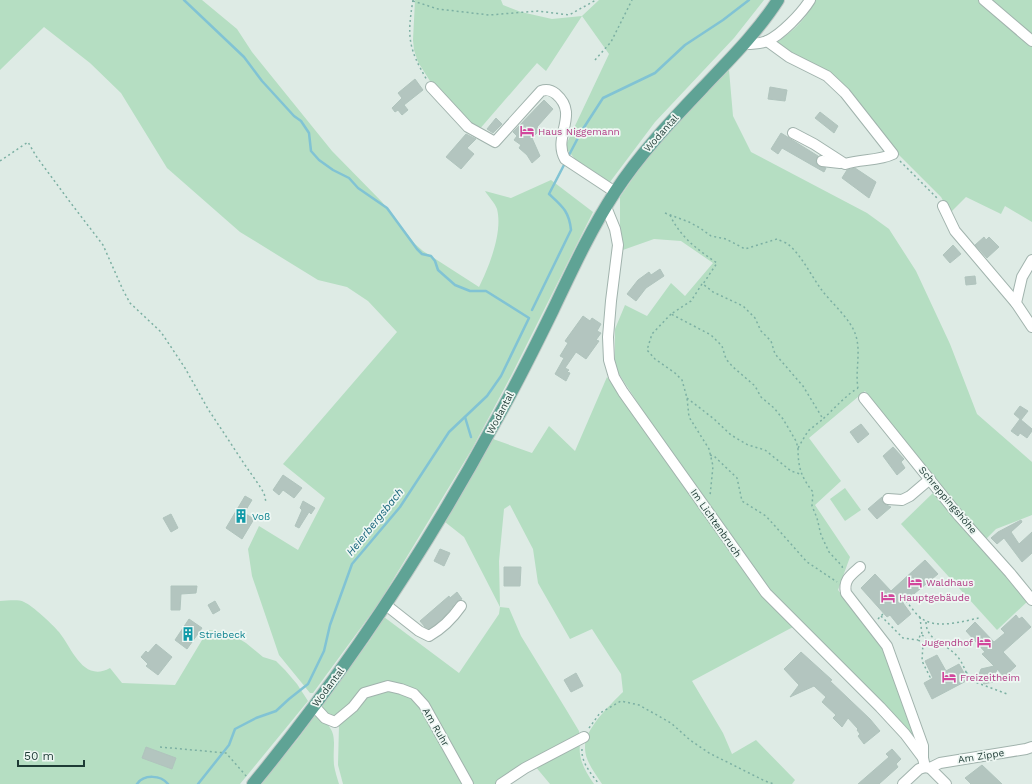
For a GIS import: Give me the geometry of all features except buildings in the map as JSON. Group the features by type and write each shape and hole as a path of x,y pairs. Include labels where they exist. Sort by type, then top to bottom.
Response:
{"main road":[{"name":"Wodantal","path":"253,784 287,743 332,682 386,605 436,525 525,368 578,258 615,192 634,164 662,130 745,44 760,26 778,0"}],"street":[{"path":"745,44 767,41 789,26 810,0"},
{"path":"984,0 1032,41"},
{"path":"767,41 789,57 827,76 845,93 893,154 886,158 855,161 844,164 822,160"},
{"path":"431,87 468,127 495,142 541,91 550,90 556,94 565,105 567,114 563,135 562,154 565,160 615,192"},
{"path":"793,133 814,144 844,164"},
{"path":"943,206 960,238 1016,303 1032,327"},
{"name":"Im Lichtenbruch","path":"606,207 615,229 618,245 610,301 608,337 609,360 614,377 623,392 766,593 880,707 905,734 926,764 946,784"},
{"path":"1016,303 1022,277 1032,260"},
{"name":"Schreppingshöhe","path":"864,398 1032,600"},
{"path":"888,499 902,500 910,496 930,479"},
{"path":"860,567 842,581 846,593 887,646 923,746 926,764"},
{"path":"386,605 419,631 429,636 438,631 452,619 461,606"},
{"name":"Am Ruhr","path":"314,706 325,718 335,722 353,707 364,694 388,686 414,694 424,705 468,784"},
{"path":"501,784 525,768 584,737"},
{"name":"Am Zippe","path":"903,784 926,764 940,763 1032,747"}],"path":[{"path":"431,87 417,64 412,51 410,39 410,18 413,0 438,9 489,15 538,11 569,15 596,0"},
{"path":"595,60 611,42 632,0"},
{"path":"0,161 28,142 36,156 103,245 130,303 161,332 185,368 208,409 264,493 266,502"},
{"path":"893,154 937,196 943,206"},
{"path":"665,213 689,222 711,236 726,239 745,249 777,239 787,244 839,310 855,334 858,345 856,376 858,388 864,398"},
{"path":"670,216 683,236 717,263 691,301 671,314 652,334 647,350 655,359 675,373 682,380 687,398 689,417 709,449 713,466 710,496 703,505"},
{"path":"703,284 713,292 743,306 755,318 761,330 771,341 775,354 802,386 823,419"},
{"path":"671,314 711,336 722,346 726,359 729,363 755,386 761,397 774,408 783,419 796,441 801,474 813,492 812,506 817,518 821,535 829,552 842,566 842,581 807,562 766,516 742,501 737,478 710,454"},
{"path":"798,448 808,431 836,407 849,393 858,388"},
{"path":"687,398 736,438 748,445 765,450 791,471 801,474"},
{"path":"906,601 926,622 956,623 979,618"},
{"path":"881,616 903,638 918,640 923,643"},
{"path":"918,640 922,635 920,617"},
{"path":"926,622 926,628 930,636 956,654 965,672 975,682 1007,694"},
{"path":"922,635 926,638"},
{"path":"930,636 926,638 925,642 923,643 922,660 930,677 932,676"},
{"path":"598,784 585,763 582,752 584,737 600,712 621,701 639,705 670,723 690,740 709,753 774,784"},
{"path":"160,747 226,753 253,784"}],"green space":[{"path":"0,0 202,0 237,29 252,52 332,151 382,202 415,244 423,251 479,287 491,260 497,239 498,228 497,209 485,191 511,198 551,180 593,212 511,376 472,449 379,603 313,693 310,693 279,655 252,576 248,549 259,526 298,550 325,498 283,464 397,332 368,301 347,287 318,280 240,232 167,168 121,93 90,63 44,27 0,70"},
{"path":"415,0 501,0 503,5 521,12 552,19 582,16 546,71 537,63 478,131 435,89 418,62 414,50 413,40"},
{"path":"599,0 764,0 734,38 655,122 610,182 575,159 565,147 609,54 582,16"},
{"path":"815,0 1032,0 1032,222 1005,206 1001,214 966,197 950,213 941,197 893,149 847,90 776,43 798,24 807,14"},
{"path":"729,70 733,116 751,152 867,213 889,229 916,271 950,344 977,414 1032,462 1032,515 996,529 985,540 901,439 865,391 809,438 841,481 815,505 850,557 838,590 885,648 921,746 768,591 666,446 615,368 615,329 625,305 647,316 671,283 685,296 713,263 681,241 654,239 620,251 620,197 652,150 700,98"},
{"path":"607,377 763,597 793,627 692,681 723,733 732,754 756,740 795,780 792,784 602,784 591,767 585,753 586,741 593,725 599,717 623,692 621,674 592,629 570,639 538,583 533,549 510,505 504,509 499,561 500,607 464,537 445,522 493,439 532,453 549,426 575,451"},
{"path":"845,488 861,510 845,521 830,499"},
{"path":"936,490 1029,600 997,630 901,524"},
{"path":"12,600 28,604 52,624 79,662 92,671 101,671 110,668 122,683 175,685 208,630 228,632 246,643 263,657 276,661 297,684 308,701 240,784 0,784 0,601"},
{"path":"500,607 509,608 521,636 579,731 579,736 497,784 471,784 426,705 388,683 335,719 325,715 321,706 370,640 384,617 459,673 499,614"},
{"path":"388,689 413,697 422,707 465,784 343,784 338,765 339,725 365,696"},
{"path":"316,714 329,726 334,737 334,765 339,784 260,784 297,740"},
{"path":"580,744 581,760 594,784 550,784 535,766"}],"waterway":[{"name":"Heierbergsbach","path":"184,0 244,57 262,81 294,116 301,121 309,133 311,151 319,160 333,170 349,178 358,188 387,208 417,249 422,254 431,256 435,261 438,270 455,285 470,291 486,291 529,318 501,376 487,396 449,432 400,507 352,564 330,625 324,651 308,684 276,711 256,718 235,729 229,745 198,784"},
{"name":"Heierbergsbach","path":"568,157 581,132 603,98 655,73 685,45 723,20 749,0"},
{"name":"Heierbergsbach","path":"532,310 571,230 567,213 549,194 565,163"},
{"path":"465,417 471,437"},
{"name":"Heierbergsbach","path":"137,784 148,777 157,777 168,784"}],"place":[{"name":"Haus Niggemann","path":"527,131"},
{"name":"Voß","path":"241,516"},
{"name":"Waldhaus","path":"915,582"},
{"name":"Hauptgebäude","path":"888,597"},
{"name":"Striebeck","path":"188,634"},
{"name":"Jugendhof","path":"984,642"},
{"name":"Freizeitheim","path":"949,677"}]}
